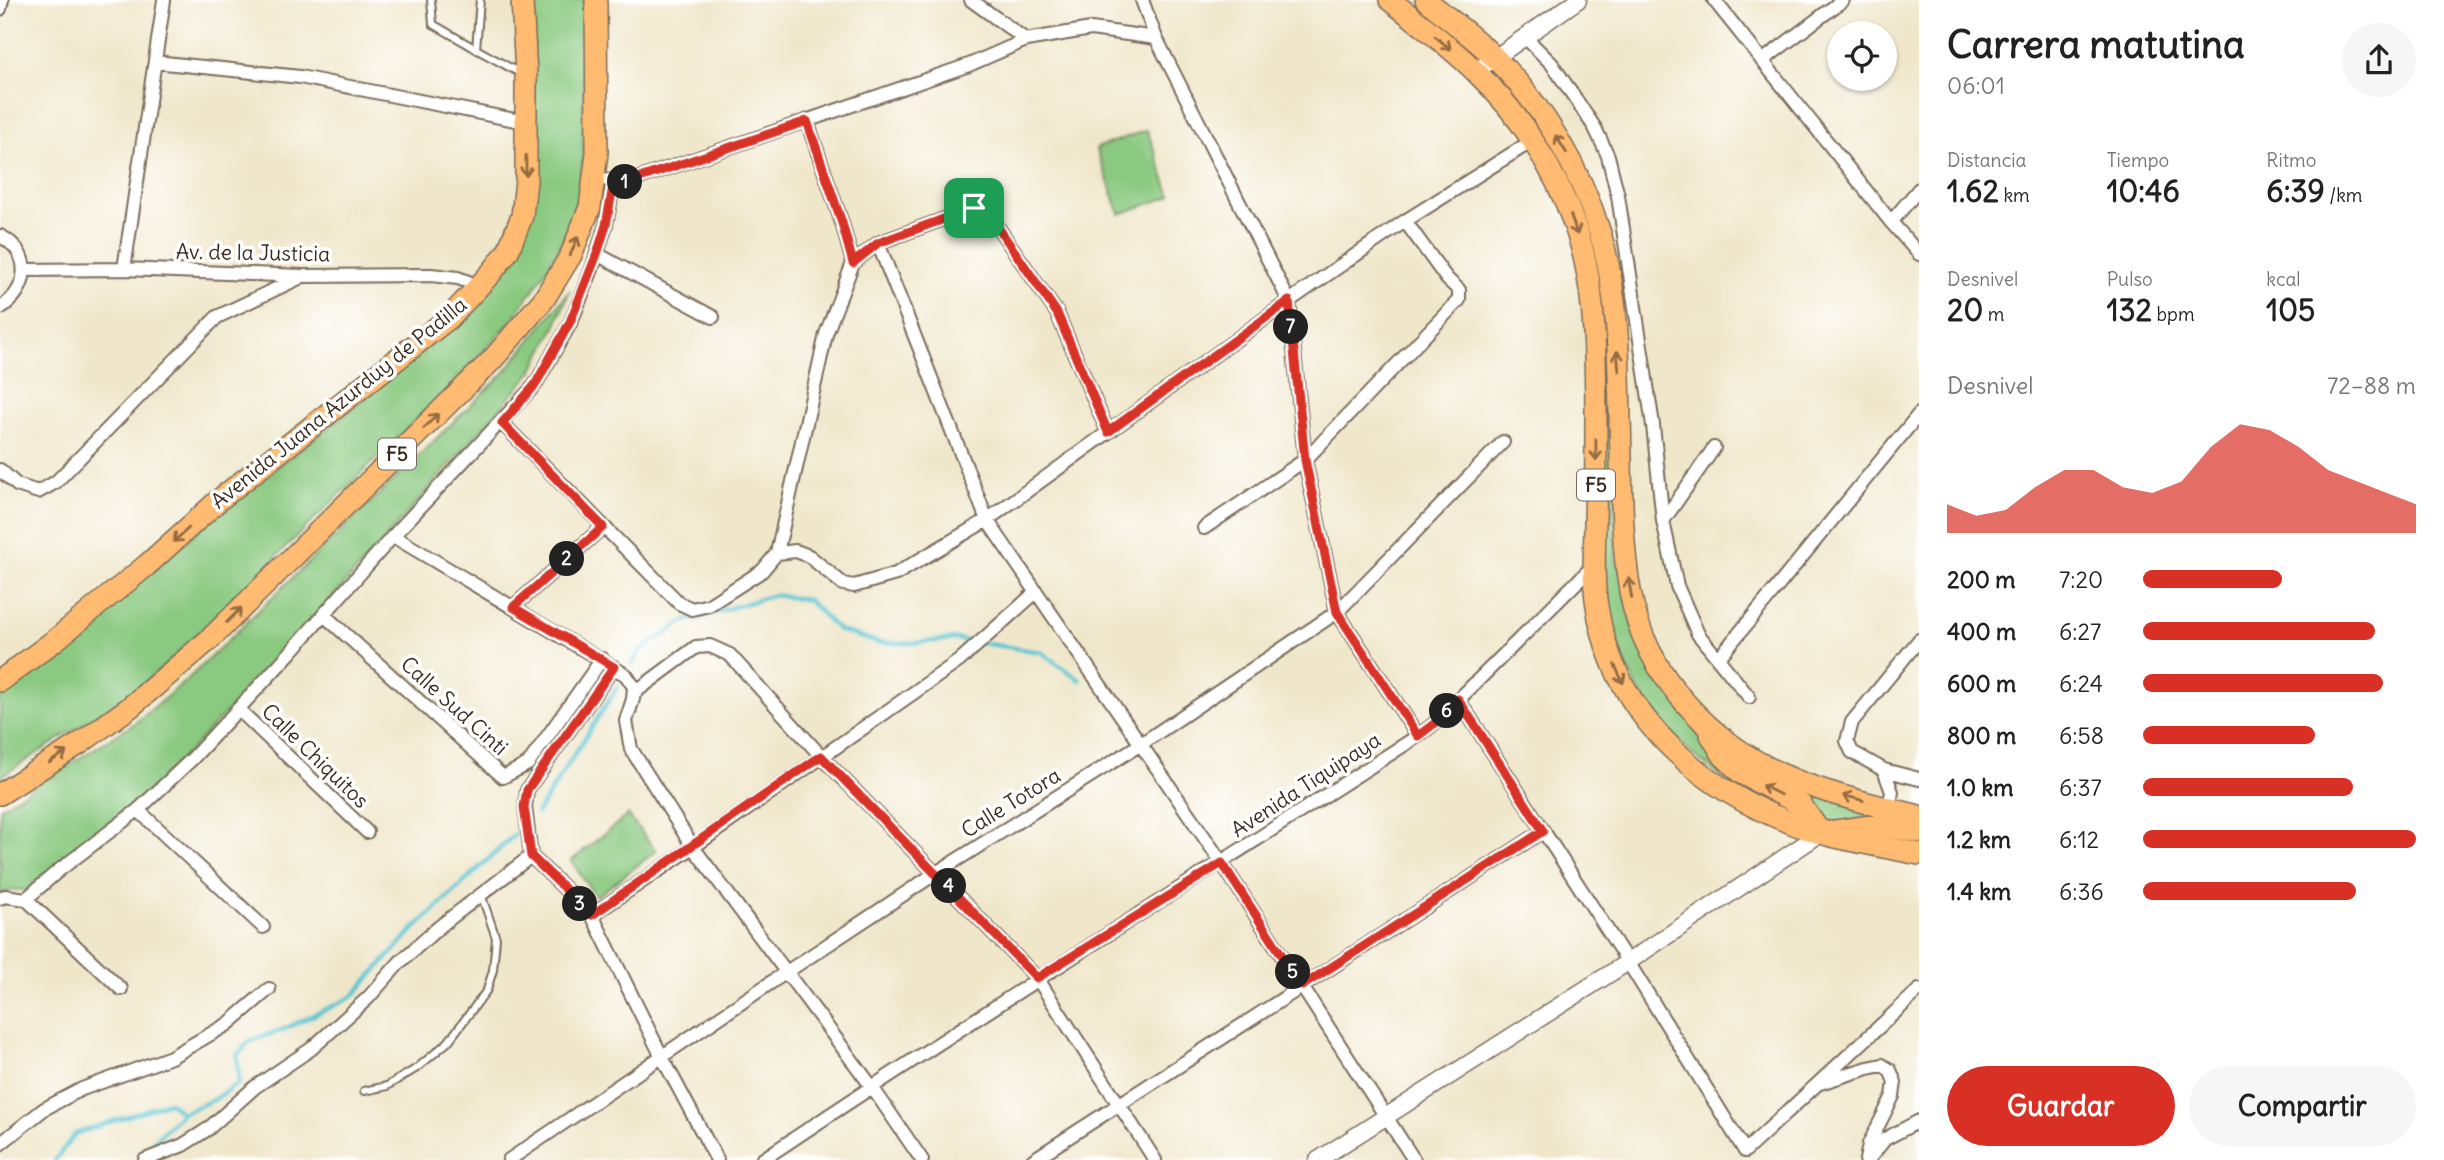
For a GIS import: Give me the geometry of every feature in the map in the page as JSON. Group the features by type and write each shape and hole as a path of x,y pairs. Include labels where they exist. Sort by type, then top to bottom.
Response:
{"highway":[{"name":"Avenida Juana Azurduy de Padilla","path":"0,681 147,565 219,500 449,318 508,250 522,216 526,181 526,75 522,0"},
{"name":"F5","path":"0,794 79,744 129,708 210,639 492,360 544,299 571,255 603,179 597,153 596,0"},
{"name":"F5","path":"1390,0 1476,71 1510,110 1559,186 1576,228 1591,296 1596,400 1594,565 1597,605 1605,639 1621,679 1656,732 1687,763 1721,788 1777,817 1821,833 1919,854"},
{"name":"F5","path":"1426,0 1495,58 1544,117 1568,156 1587,195 1601,234 1609,265 1619,376 1624,549 1630,593 1638,625 1648,647 1676,692 1703,721 1768,768 1824,790 1919,816"},
{"path":"1703,721 1731,764 1741,773 1801,806 1821,833 1878,825 1919,832"}],"street":[{"path":"0,9 2,0"},
{"path":"124,269 164,0"},
{"path":"971,0 1026,40"},
{"path":"1142,0 1156,38 1289,301 1305,460 1337,612 1418,736"},
{"path":"1476,71 1578,0"},
{"path":"1714,0 1919,254"},
{"path":"1762,61 1843,0"},
{"path":"26,899 138,810 192,759 393,536 535,385 570,322 597,254 606,225 603,179 628,182 969,65 1026,40 1091,29 1156,38"},
{"path":"1525,37 1552,64 1595,128 1608,156 1618,196 1653,425 1663,521 1677,586 1698,634 1749,697"},
{"path":"155,62 300,78 525,122"},
{"path":"807,121 853,263"},
{"path":"777,553 796,551 809,555 843,584 854,586 896,574 986,520 1289,301 1405,221 1532,141"},
{"path":"1891,222 1919,188"},
{"path":"502,423 679,603 692,609 709,605 762,571 777,553 826,334 853,263 878,243 974,208 988,213 1057,313 1108,432"},
{"path":"1204,528 1305,460 1459,300 1459,290 1447,279 1405,221"},
{"path":"0,236 14,245 24,270 18,294 0,308"},
{"path":"878,243 986,520 1222,863 1414,1160"},
{"path":"597,254 713,317"},
{"name":"Av. de la Justicia","path":"24,270 124,269 303,276 431,275 458,278 478,286"},
{"path":"0,470 17,485 38,492 55,482 217,317 303,276"},
{"path":"1718,659 1919,414"},
{"name":"Calle Totora","path":"509,1160 936,873 1141,744 1337,612 1503,442"},
{"path":"1663,521 1714,448"},
{"path":"513,607 603,527"},
{"path":"393,536 626,675 634,687 626,721 631,749 693,847 872,1087 922,1160"},
{"name":"Avenida Tiquipaya","path":"762,1160 1037,978 1222,863 1418,736 1435,723 1594,565"},
{"path":"592,915 959,661 1036,592"},
{"name":"Calle Sud Cinti","path":"324,615 503,776 528,764 608,663"},
{"path":"1919,640 1852,722 1847,741 1852,752 1884,770 1919,779"},
{"path":"634,692 696,648 710,646 730,655 821,756 1037,978 1155,1160"},
{"path":"608,663 527,790 524,807 531,856 592,915 662,1057 717,1160"},
{"path":"1458,699 1628,962 1745,1151 1919,989"},
{"name":"Calle Chiquitos","path":"238,709 367,832"},
{"path":"1884,770 1892,792 1889,808"},
{"path":"138,810 263,927"},
{"path":"1033,1160 1543,831"},
{"path":"1318,1160 1628,962 1821,833"},
{"path":"145,1160 177,1147 208,1129 255,1087 311,1049 368,998 400,961 439,927 531,856"},
{"path":"0,898 5,896 26,899 121,989"},
{"path":"0,1144 44,1109 82,1089 171,1057 228,1024 269,989"},
{"path":"1817,1084 1882,1065 1890,1070 1895,1082 1893,1096 1869,1144 1867,1160"},
{"path":"1867,1160 1885,1139 1919,1121"},
{"path":"177,1147 182,1160"}],"lane":[{"path":"431,0 433,24 526,75"},
{"path":"476,49 480,0"},
{"path":"364,1091 387,1086 418,1068 449,1042 487,990 493,970 496,938 481,894"}],"green space":[{"path":"533,0 583,0 583,159 580,192 566,234 546,271 512,320 462,374 167,664 130,694 0,777 0,696 83,633 225,507 351,410 474,307 535,166"},
{"path":"1147,130 1171,196 1120,214 1096,148"},
{"path":"570,290 532,372 304,630 151,789 28,890 13,890 0,894 0,808 135,723 188,679 504,373"},
{"path":"1604,428 1613,428 1616,561 1696,732 1716,757 1729,768 1799,814 1743,790 1703,763 1663,724 1633,679 1612,628 1605,590"},
{"path":"1771,779 1882,815 1831,824"},
{"path":"628,815 656,851 596,897 571,861"}],"waterway":[{"path":"632,664 640,651 683,622 774,595 808,600 838,630 880,643 955,639 1041,652 1080,680"},
{"path":"537,813 618,686"},
{"path":"55,1160 75,1134 169,1102 182,1113 213,1100 239,1083 237,1055 250,1041 282,1030 352,997 410,933 515,834"},
{"path":"152,1143 182,1113"}],"route":[{"path":"807,121 853,263 878,243 974,208 988,213 1057,313 1108,432 1289,301 1305,460 1337,612 1418,736 1458,699 1543,831 1302,986 1222,863 1037,978 821,756 592,915 531,856 524,807 527,790 614,667 513,607 603,527 502,423 535,385 570,322 597,254 606,225 614,181 628,182 807,121"}]}
